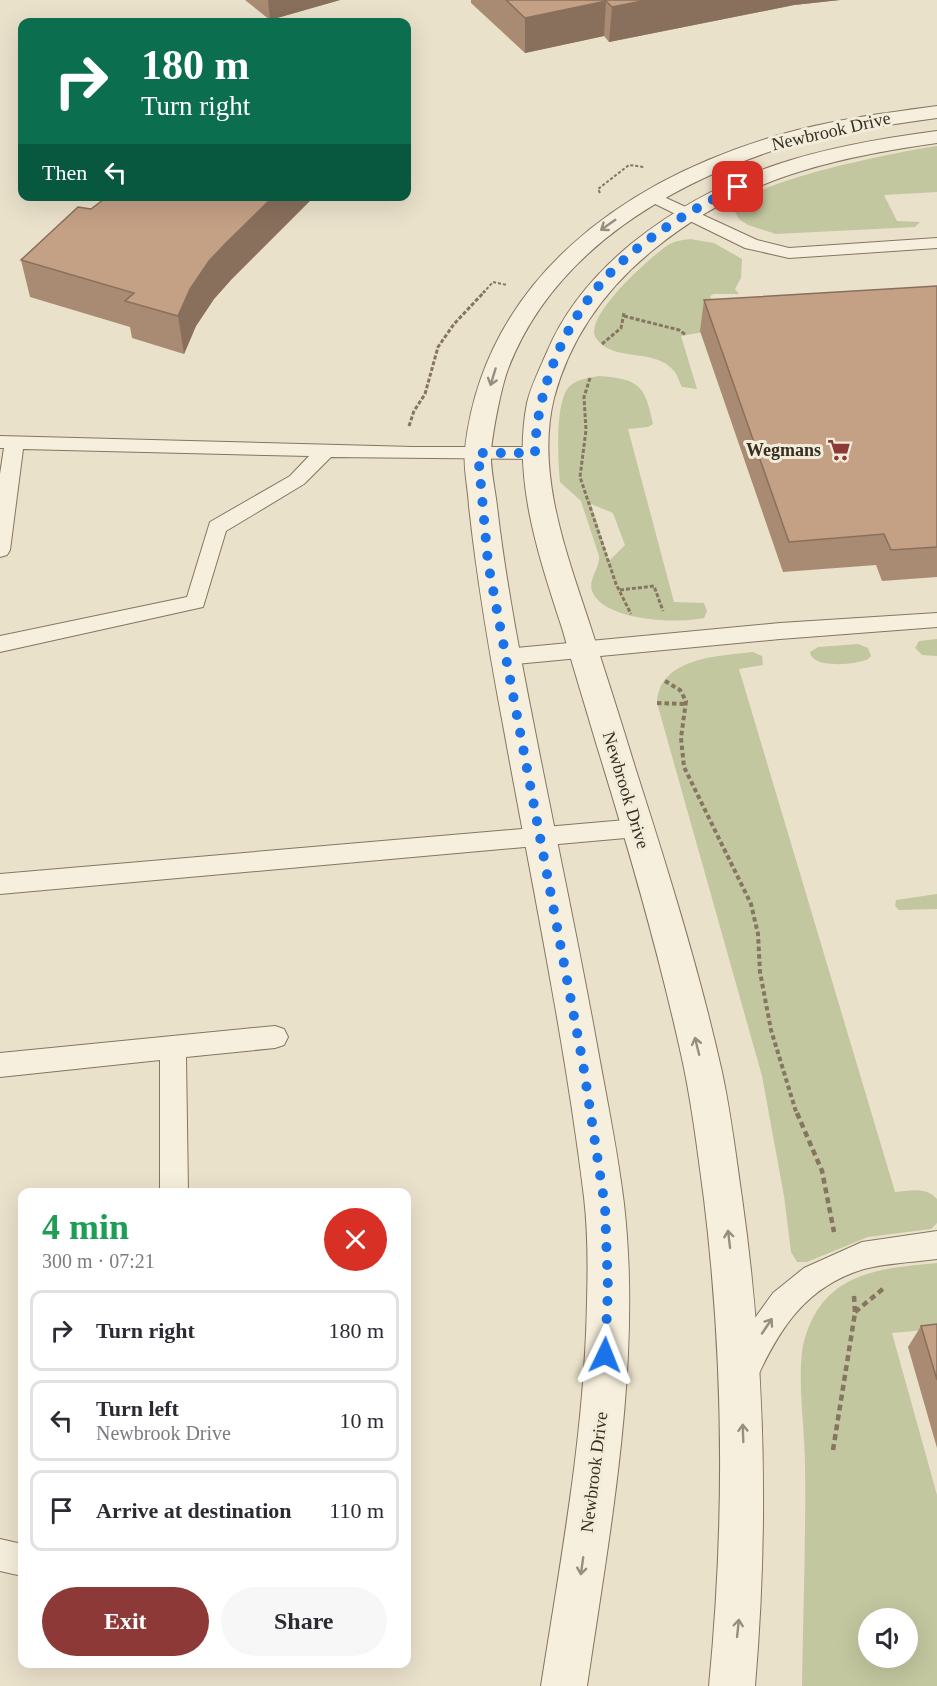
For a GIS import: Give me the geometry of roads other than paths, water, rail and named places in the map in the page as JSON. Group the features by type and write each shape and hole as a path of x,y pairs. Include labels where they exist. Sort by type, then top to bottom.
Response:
{"street":[{"name":"Newbrook Drive","path":"564,1686 593,1494 603,1399 607,1278 605,1207 584,1075 488,563 478,453 484,409 503,345 541,286 569,256 605,226 651,196 704,169 757,148 838,126 901,115 937,112"},
{"name":"Newbrook Drive","path":"732,1686 740,1613 744,1460 741,1378 730,1242 707,1089 672,949 584,651 564,592 544,515 535,453 541,400 559,351 576,318 597,287 622,263 687,213 752,181 789,167 890,143 937,137"}],"lane":[{"path":"651,196 751,244 789,253 937,243"},
{"path":"0,550 7,442 326,451 535,453"},
{"path":"0,644 196,602 217,527 297,480 326,451"},
{"path":"506,657 780,631 937,620"},
{"path":"0,884 637,828"},
{"path":"0,1065 275,1037"},
{"path":"173,1047 174,1188"},
{"path":"741,1378 761,1335 783,1303 814,1278 862,1256 937,1245"},
{"path":"0,1555 18,1559"}],"place":[{"name":"Wegmans","path":"839,450"}]}
